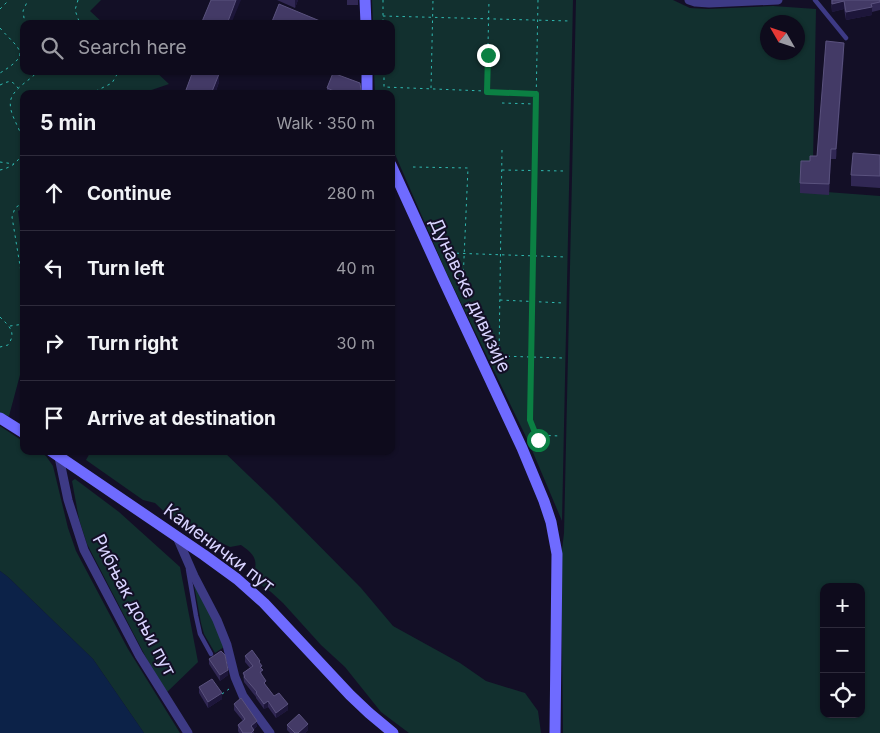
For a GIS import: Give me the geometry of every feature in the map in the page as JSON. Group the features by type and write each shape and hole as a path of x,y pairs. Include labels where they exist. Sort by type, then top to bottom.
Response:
{"street":[{"path":"365,0 366,20"},
{"path":"689,0 709,3 778,0"},
{"path":"367,75 367,90"},
{"name":"Дунавске дивизије","path":"395,174 518,439 551,522 557,554 555,733"},
{"path":"0,418 20,430"},
{"name":"Рибњак доњи пут","path":"55,455 84,550 139,655 188,733"},
{"name":"Каменички пут","path":"56,455 237,579 264,603 350,695 394,733"},
{"path":"177,537 217,620 243,696 270,733"}],"lane":[{"path":"815,0 846,38"},
{"path":"186,558 200,634 211,654"}],"path":[{"path":"0,9 9,0"},
{"path":"25,20 23,11 28,0"},
{"path":"78,0 75,10 79,20"},
{"path":"383,0 383,20"},
{"path":"431,89 434,0"},
{"path":"487,92 489,0"},
{"path":"538,0 530,420 538,440"},
{"path":"383,16 570,21"},
{"path":"0,28 18,47 20,52 18,60 0,73"},
{"path":"20,132 12,112 11,97 34,75"},
{"path":"98,90 112,83 117,75"},
{"path":"384,75 384,87 536,94"},
{"path":"0,85 8,81 13,82 19,88"},
{"path":"502,103 536,104"},
{"path":"502,150 499,356 563,358"},
{"path":"0,170 15,164 20,157"},
{"path":"0,162 15,164"},
{"path":"413,167 468,168 463,280"},
{"path":"502,170 564,170"},
{"path":"20,205 15,208 12,217 20,266"},
{"path":"450,253 566,257"},
{"path":"500,300 564,303"},
{"path":"0,317 10,326 12,332 12,339 8,344 0,347"},
{"path":"10,326 20,325"},
{"path":"536,435 560,436"},
{"path":"219,695 237,683"}],"green space":[{"path":"0,0 101,0 90,11 100,20 20,20 20,75 159,75 169,84 152,90 20,90 20,210 18,211 20,227 20,375 9,416 0,414"},
{"path":"372,0 573,0 562,521 529,443 447,274 395,154 395,90 375,90 374,75 395,75 395,20 373,20"},
{"path":"576,0 673,0 690,8 708,9 773,6 816,9 813,161 801,161 800,190 880,196 880,733 563,733 561,559 564,533"},
{"path":"0,426 20,439 20,455 44,455 53,466 68,528 76,551 128,649 180,733 144,733 93,659 0,571"},
{"path":"89,455 227,455 361,588 393,626 460,663 486,681 525,693 538,711 541,733 409,733 381,712 345,667 321,645 283,603 260,584 254,574 254,557 249,551 241,545 230,547 213,539 192,524 175,522 155,503 143,500 86,460"},
{"path":"75,479 119,512 180,567 198,662 165,694 87,544 79,519 72,481"},
{"path":"193,579 224,647 215,653 204,634"}],"water":[{"path":"0,571 93,659 144,733 0,733"}],"building":[{"path":"211,0 236,0 228,20 203,20"},
{"path":"832,0 880,0 880,2 871,4 872,7 846,12 844,1 832,4"},
{"path":"279,4 318,20 273,20"},
{"path":"826,41 844,43 836,149 831,149 829,184 800,183 801,161 810,161 810,156 817,156"},
{"path":"192,75 219,75 213,90 186,90"},
{"path":"332,75 338,75 360,83 361,90 332,90 327,88"},
{"path":"853,153 880,155 880,176 851,175"},
{"path":"252,650 262,666 260,667 263,670 260,672 266,681 264,683 274,696 279,693 288,704 276,713 268,701 264,704 257,692 244,677 243,673 253,666 245,656"},
{"path":"221,651 225,655 228,670 220,675 209,659"},
{"path":"212,679 222,693 208,702 199,687"},
{"path":"241,698 257,721 251,726 254,730 251,733 243,733 238,725 245,719 234,704"},
{"path":"299,714 308,724 298,733 295,733 287,725"}],"route":[{"path":"488,55 487,92 536,94 530,420 538,440"}]}
